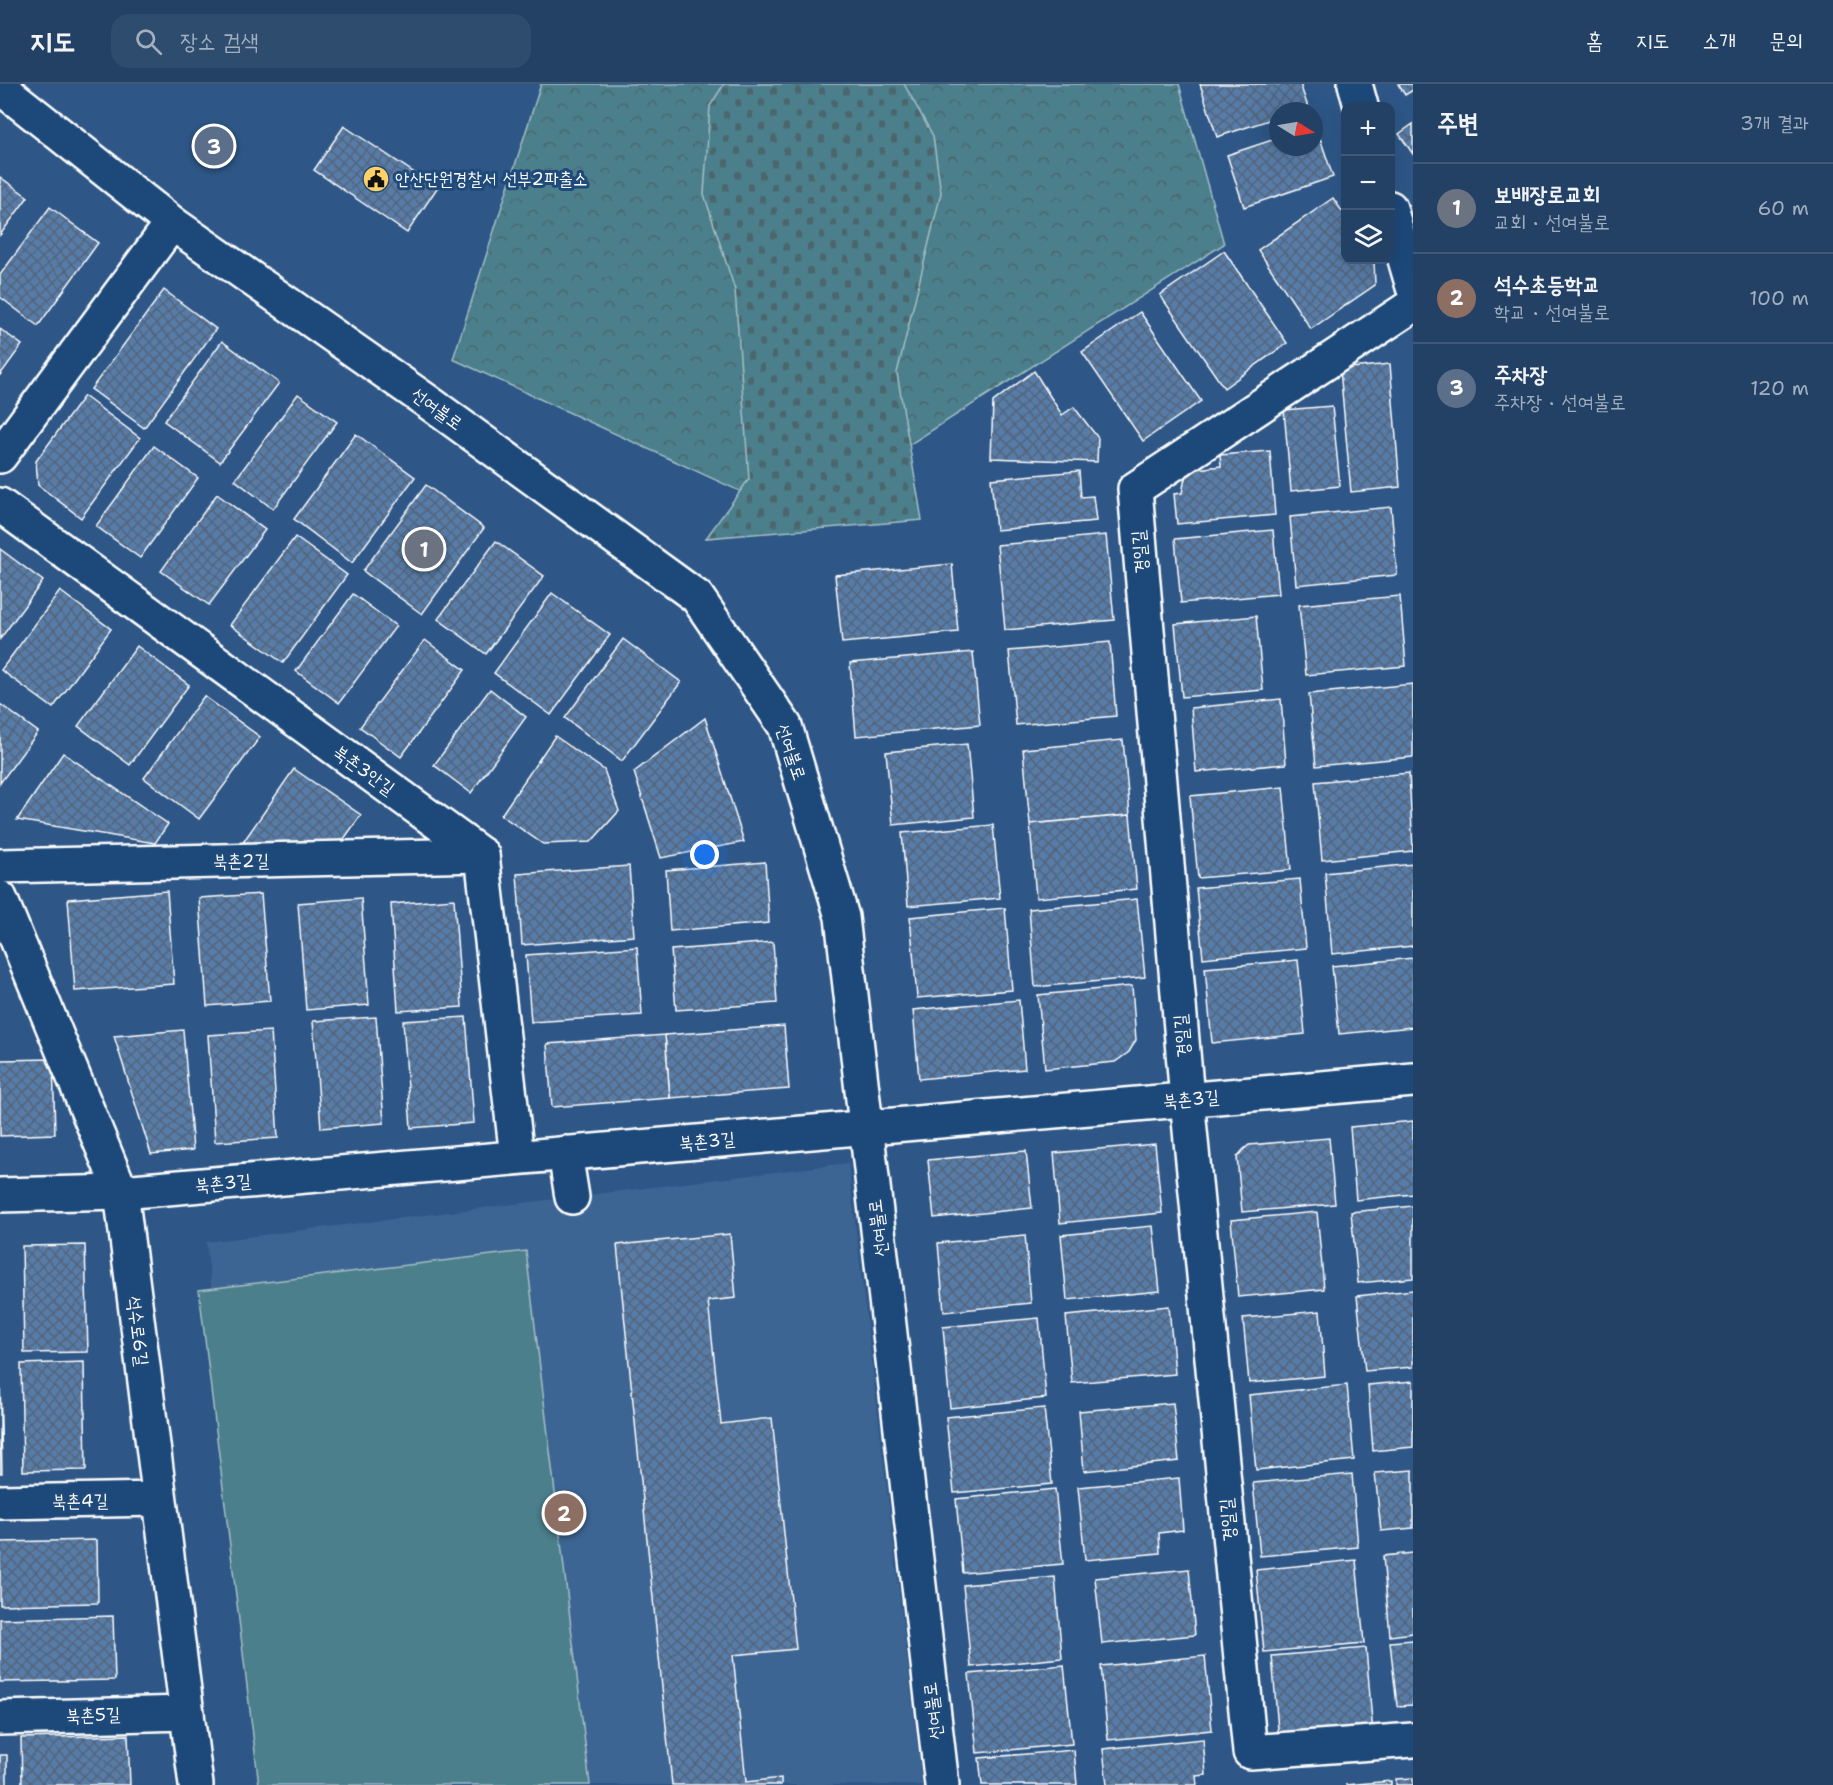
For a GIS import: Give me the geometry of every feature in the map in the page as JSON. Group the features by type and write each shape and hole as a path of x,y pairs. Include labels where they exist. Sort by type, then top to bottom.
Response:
{"street":[{"path":"1355,84 1360,102"},
{"name":"선여불로","path":"0,87 172,223 431,404 697,597 785,726 843,917 942,1785"},
{"path":"1391,210 1413,287"},
{"path":"0,456 172,223"},
{"name":"경일길","path":"1413,305 1135,489 1187,1099 1250,1752 1413,1740"},
{"name":"북촌3안길","path":"0,505 482,855"},
{"path":"482,855 517,1157"},
{"name":"북촌2길","path":"0,866 482,855"},
{"name":"석수로6길","path":"0,898 120,1192 196,1785"},
{"name":"북촌3길","path":"0,1195 120,1192 1413,1080"},
{"path":"565,1153 572,1197"},
{"name":"북촌4길","path":"0,1503 159,1499"},
{"name":"북촌5길","path":"0,1718 187,1713"}],"shaded area":[{"path":"848,1163 922,1785 271,1785 206,1242"}],"green space":[{"path":"541,84 1179,84 1224,244 796,517 453,359"},
{"path":"724,84 904,84 933,136 941,193 897,373 922,520 706,538 749,479 735,290 704,194 710,106"},
{"path":"526,1251 590,1785 259,1785 199,1290"}],"building":[{"path":"1200,84 1300,84 1306,102 1269,102 1269,120 1217,137"},
{"path":"1398,84 1413,84 1413,90 1405,95"},
{"path":"1413,124 1413,154 1399,134"},
{"name":"안산단원경찰서 선부2파출소","path":"344,126 437,188 407,233 314,170"},
{"path":"1269,141 1269,156 1323,156 1323,147 1333,177 1244,207 1227,155"},
{"path":"0,177 28,197 0,235"},
{"path":"1333,198 1341,210 1341,264 1374,264 1375,285 1311,329 1258,250"},
{"path":"50,207 98,243 38,326 0,297 0,275"},
{"path":"1224,251 1287,343 1224,388 1160,295"},
{"path":"164,290 216,329 144,428 91,389"},
{"path":"1140,312 1201,401 1143,441 1082,352"},
{"path":"0,329 22,345 0,375"},
{"path":"222,341 279,383 220,462 164,421"},
{"path":"1390,364 1400,487 1351,492 1340,369"},
{"path":"1034,371 1062,415 1074,407 1098,438 1097,462 991,458 993,402"},
{"path":"298,394 337,422 273,509 235,480"},
{"path":"84,396 140,438 81,518 38,485 36,461"},
{"path":"1332,406 1340,486 1291,491 1284,410"},
{"path":"356,434 415,477 352,563 294,519"},
{"path":"154,446 198,478 140,558 96,526"},
{"path":"1270,451 1275,515 1177,524 1174,494 1182,493 1185,478 1197,469 1221,466 1220,455"},
{"path":"1079,471 1081,497 1093,496 1096,521 996,530 991,479"},
{"path":"426,485 484,528 422,614 363,571"},
{"path":"217,494 265,530 209,605 161,571"},
{"path":"1391,507 1397,575 1296,585 1290,517"},
{"path":"1273,530 1279,594 1181,603 1175,539"},
{"path":"1106,535 1114,620 1005,630 997,545"},
{"path":"295,537 347,575 283,663 230,625"},
{"path":"496,541 544,576 486,654 438,619"},
{"path":"0,549 43,581 0,639"},
{"path":"952,564 958,632 842,643 835,575"},
{"path":"60,591 111,629 53,708 1,670"},
{"path":"552,593 610,635 551,715 494,673"},
{"path":"353,594 396,626 339,703 296,671"},
{"path":"1400,596 1406,666 1306,675 1299,605"},
{"path":"1256,616 1263,690 1182,697 1175,624"},
{"path":"623,639 681,682 622,761 565,718"},
{"path":"425,640 465,670 401,757 360,727"},
{"path":"1110,642 1116,716 1016,725 1009,651"},
{"path":"137,646 189,685 130,765 78,726"},
{"path":"973,652 980,725 856,736 850,663"},
{"path":"1413,684 1413,757 1316,766 1309,694"},
{"path":"490,689 526,717 471,793 434,765"},
{"path":"204,696 260,737 199,819 144,778"},
{"path":"1281,699 1286,764 1196,772 1191,708"},
{"path":"0,704 38,732 0,783"},
{"path":"705,718 744,842 661,858 634,772"},
{"path":"555,736 604,770 619,811 591,842 543,844 501,815"},
{"path":"1123,740 1130,815 1030,824 1023,749"},
{"path":"967,744 974,817 893,825 886,752"},
{"path":"63,753 168,824 155,843 17,820"},
{"path":"294,769 361,815 339,846 239,848"},
{"path":"1409,773 1413,851 1322,860 1315,782"},
{"path":"1283,787 1291,870 1198,878 1190,796"},
{"path":"1130,815 1137,889 1036,898 1030,824"},
{"path":"993,825 1000,898 908,906 902,833"},
{"path":"765,862 769,923 670,931 666,870"},
{"path":"1413,864 1413,946 1332,954 1325,873"},
{"path":"629,866 634,936 522,945 517,874"},
{"path":"1300,879 1306,948 1203,958 1196,888"},
{"path":"167,891 174,984 75,991 68,899"},
{"path":"261,894 270,1001 207,1006 199,898"},
{"path":"361,898 369,1005 306,1010 298,903"},
{"path":"454,899 462,1007 398,1011 391,904"},
{"path":"1137,899 1145,977 1035,987 1029,909"},
{"path":"1005,908 1012,990 917,998 910,917"},
{"path":"773,942 777,1003 676,1010 671,950"},
{"path":"637,947 642,1015 531,1022 526,955"},
{"path":"1413,958 1413,1027 1339,1034 1332,966"},
{"path":"1298,960 1305,1034 1212,1043 1205,968"},
{"path":"1132,986 1136,1040 1129,1052 1115,1062 1045,1069 1038,995"},
{"path":"1019,1000 1025,1069 919,1079 913,1010"},
{"path":"376,1017 384,1123 321,1128 313,1021"},
{"path":"466,1017 474,1123 411,1128 403,1021"},
{"path":"784,1026 789,1089 670,1098 665,1035"},
{"path":"183,1030 193,1150 151,1154 114,1036"},
{"path":"271,1031 278,1138 215,1142 208,1035"},
{"path":"665,1035 670,1098 552,1107 547,1044"},
{"path":"53,1059 55,1134 0,1136 0,1060"},
{"path":"1413,1121 1413,1194 1356,1200 1350,1127"},
{"path":"1329,1138 1335,1204 1242,1212 1237,1157 1243,1150 1249,1145"},
{"path":"1155,1144 1162,1213 1060,1223 1054,1153"},
{"path":"1026,1151 1032,1208 934,1218 928,1160"},
{"path":"1413,1206 1413,1278 1358,1283 1351,1212"},
{"path":"1317,1212 1324,1289 1238,1297 1231,1220"},
{"path":"1153,1226 1160,1291 1067,1300 1061,1235"},
{"path":"730,1234 736,1298 708,1301 721,1424 772,1418 796,1649 733,1655 746,1782 781,1778 781,1785 672,1785 617,1245"},
{"path":"1025,1235 1031,1303 944,1312 938,1243"},
{"path":"85,1245 88,1352 24,1353 22,1246"},
{"path":"1413,1290 1413,1367 1365,1371 1357,1296"},
{"path":"1169,1306 1175,1374 1072,1383 1066,1316"},
{"path":"1320,1311 1325,1376 1249,1383 1243,1318"},
{"path":"1039,1318 1046,1398 950,1408 943,1327"},
{"path":"84,1362 86,1470 23,1471 21,1364"},
{"path":"0,1374 2,1473 0,1473"},
{"path":"1413,1381 1413,1447 1373,1451 1368,1385"},
{"path":"1347,1385 1354,1460 1256,1470 1249,1395"},
{"path":"1173,1403 1179,1461 1084,1471 1079,1411"},
{"path":"1044,1408 1052,1484 954,1493 946,1417"},
{"path":"1413,1470 1413,1528 1381,1531 1375,1473"},
{"path":"1352,1474 1358,1547 1260,1556 1253,1483"},
{"path":"1179,1478 1183,1530 1159,1533 1160,1553 1085,1560 1078,1487"},
{"path":"1055,1489 1063,1564 963,1573 956,1499"},
{"path":"97,1540 98,1603 0,1605 0,1542"},
{"path":"1413,1553 1413,1633 1390,1636 1383,1556"},
{"path":"1356,1560 1364,1643 1264,1652 1256,1570"},
{"path":"1189,1569 1195,1635 1102,1644 1095,1578"},
{"path":"1055,1577 1062,1658 971,1667 963,1585"},
{"path":"113,1616 115,1680 0,1682 0,1619"},
{"path":"1413,1640 1413,1705 1397,1706 1390,1642"},
{"path":"1366,1648 1373,1734 1279,1742 1272,1656"},
{"path":"1205,1656 1212,1730 1108,1740 1101,1666"},
{"path":"1064,1665 1072,1744 977,1753 969,1674"},
{"path":"128,1735 130,1785 22,1785 21,1738"},
{"path":"1203,1739 1206,1775 1196,1776 1197,1785 1107,1785 1103,1749"},
{"path":"1074,1750 1077,1785 982,1785 979,1758"},
{"path":"0,1755 7,1755 7,1785 0,1785"},
{"path":"1413,1778 1413,1785 1396,1785 1396,1779"},
{"path":"1391,1781 1391,1785 1345,1785"}],"place":[{"name":"주차장","path":"214,146"},
{"name":"안산단원경찰서 선부2파출소","path":"376,179"},
{"name":"보배장로교회","path":"424,549"},
{"name":"석수초등학교","path":"564,1513"}]}
